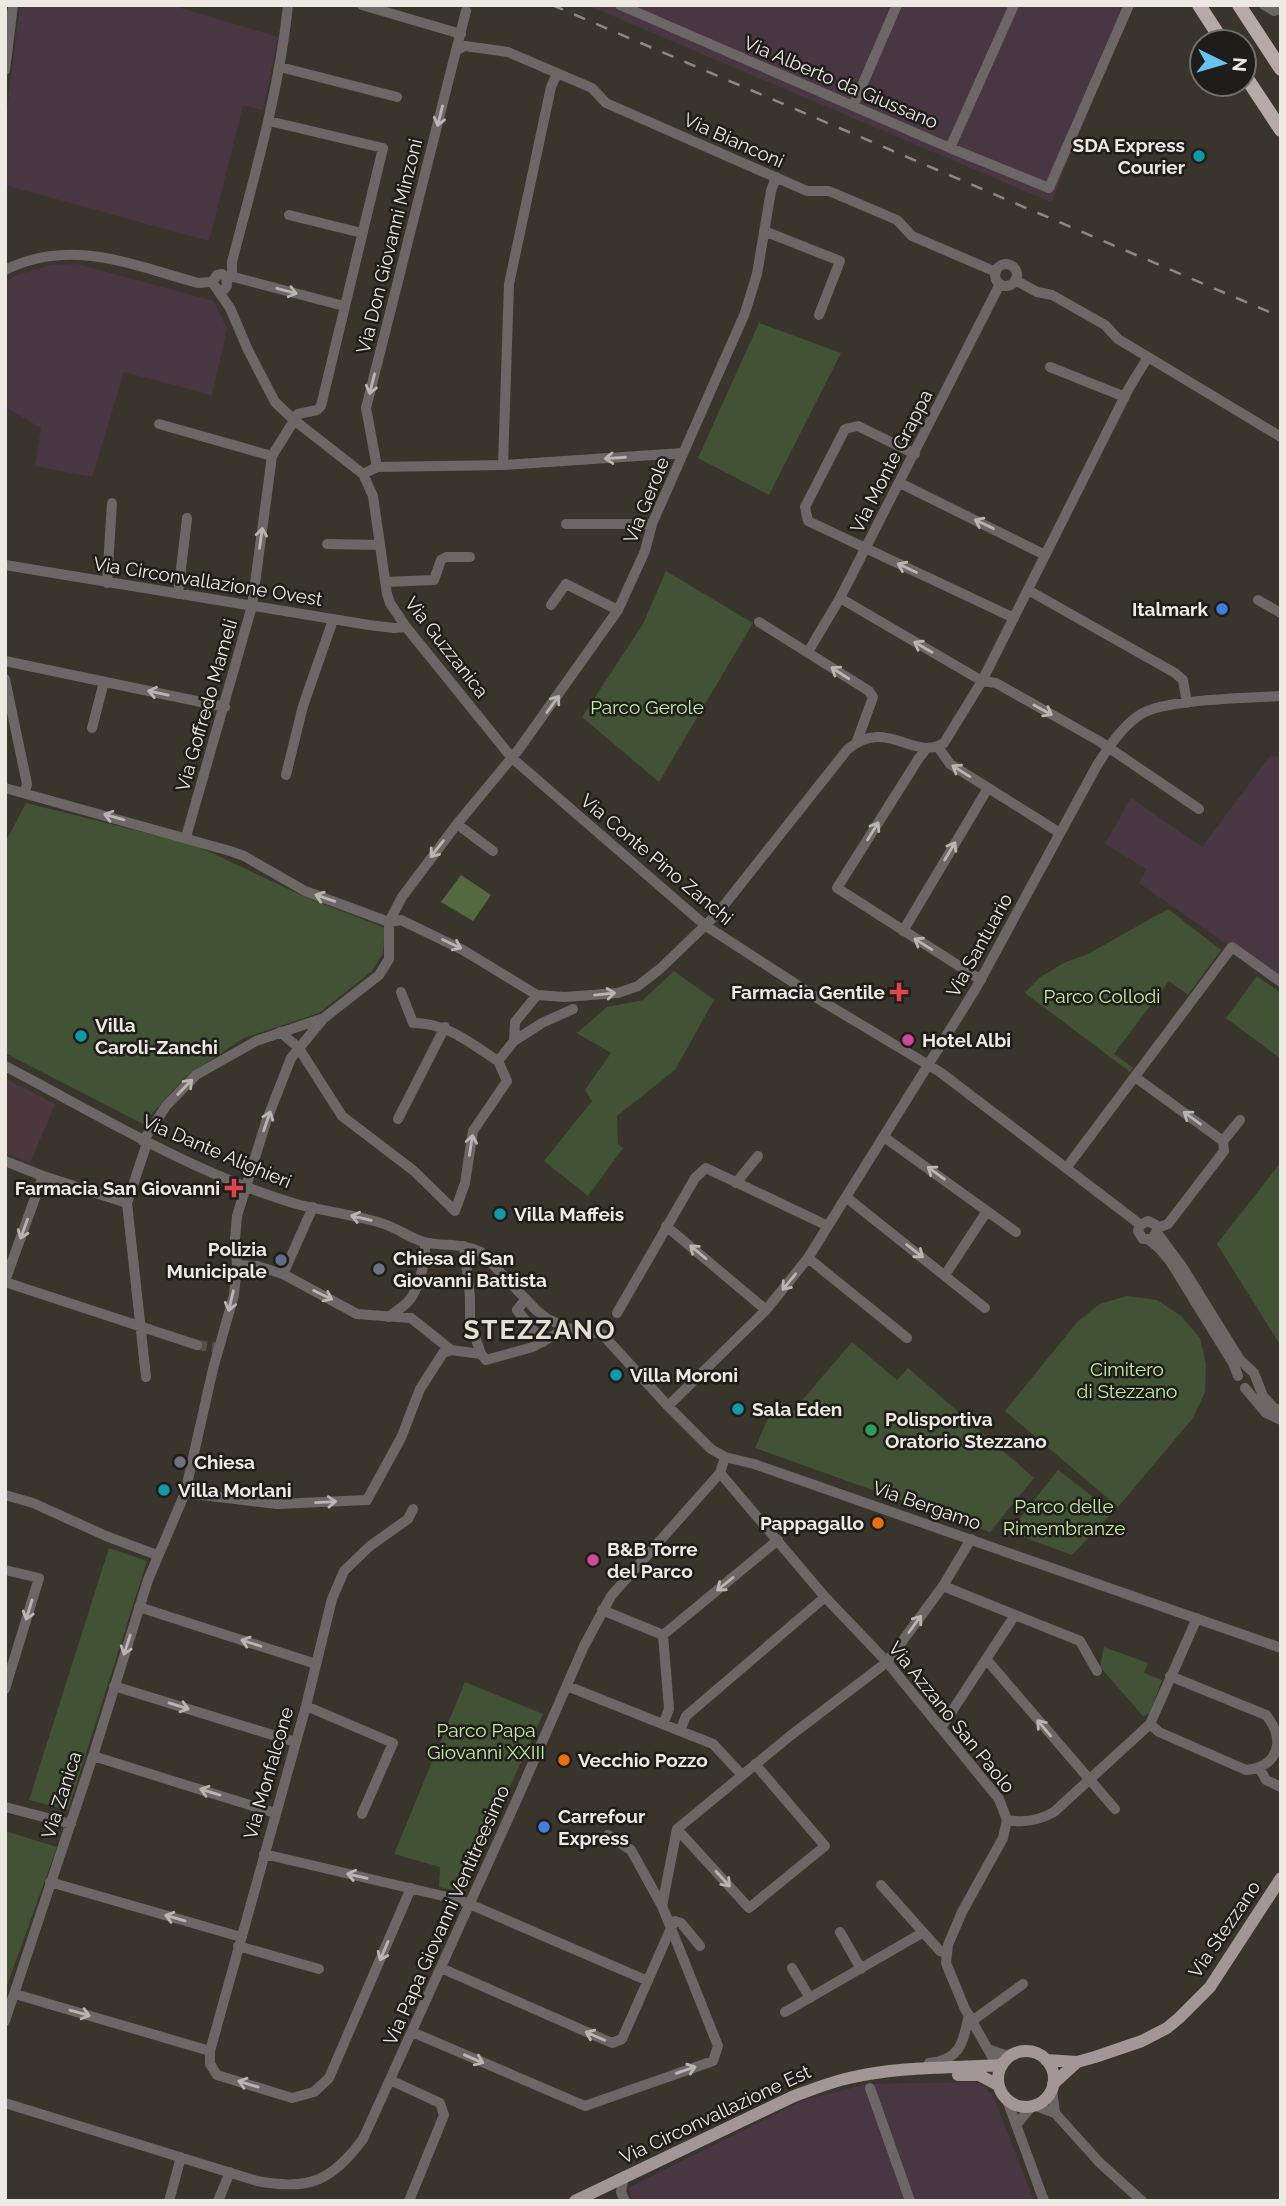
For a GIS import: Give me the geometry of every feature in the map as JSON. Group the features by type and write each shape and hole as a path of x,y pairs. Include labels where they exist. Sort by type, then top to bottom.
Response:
{"highway":[{"path":"1199,5 1214,28"},
{"path":"1239,5 1281,69"},
{"path":"1258,95 1281,130"}],"main road":[{"name":"Via Stezzano","path":"1077,2062 1142,2041 1167,2028 1179,2018 1210,1987 1281,1878"},
{"path":"1031,2052 1046,2060 1077,2062 1053,2087 1046,2099 1034,2106 1023,2108 1007,2101 998,2085 1002,2064 1014,2054 1031,2052"},
{"path":"1046,2060 1053,2071 1053,2087"},
{"name":"Via Circonvallazione Est","path":"575,2201 792,2097 851,2077 1002,2064"},
{"name":"Via Circonvallazione Est","path":"880,2073 979,2075 998,2085"}],"street":[{"path":"5,69 13,5"},
{"path":"222,282 232,273 232,262 269,121 280,67 288,5"},
{"path":"362,5 461,34"},
{"name":"Via Alberto da Giussano","path":"620,5 1049,188 1129,5"},
{"path":"950,148 1014,5"},
{"path":"1264,5 1270,10 1280,11"},
{"path":"853,106 892,7"},
{"name":"Via Don Giovanni Minzoni","path":"377,467 366,408 466,11"},
{"name":"Via Bianconi","path":"457,50 465,46 508,52 592,88 606,103 807,191 829,191 897,220 912,236 996,272 1000,266 1010,265 1017,273 1015,280 1037,292 1052,295 1105,325 1118,339 1281,437"},
{"path":"280,67 397,97"},
{"path":"503,465 509,284 551,88 557,74"},
{"path":"269,121 383,148 321,406 317,410 298,414 295,420"},
{"name":"Via Gerole","path":"389,922 402,897 457,824 512,758 618,610 645,551 652,524 745,313 757,274 771,191 776,177"},
{"path":"289,215 362,233"},
{"path":"764,230 840,261 819,314"},
{"path":"5,270 35,258 70,253 104,257 198,282 222,282 344,306"},
{"path":"996,272 1000,284 1010,285 1015,280"},
{"path":"222,282 247,348 275,402 363,474 377,467 503,465 683,453"},
{"name":"Via Monte Grappa","path":"808,652 866,549 1000,284"},
{"path":"981,980 836,888 919,758 949,738 982,681 1125,397 1148,357"},
{"path":"1050,367 1125,397"},
{"name":"Via Goffredo Mameli","path":"186,837 252,606 272,456 295,420"},
{"path":"159,424 272,456"},
{"path":"915,454 858,426 845,429 805,507 808,521 1014,618"},
{"name":"Via Guzzanica","path":"363,474 373,496 390,603 406,627 512,758"},
{"path":"900,483 1047,551"},
{"path":"107,583 112,503"},
{"path":"178,594 187,519"},
{"path":"566,524 652,524"},
{"path":"327,544 380,545"},
{"path":"386,582 434,580 441,559 470,557"},
{"name":"Via Circonvallazione Ovest","path":"5,565 333,620 394,628 406,627"},
{"path":"551,605 566,584 618,610"},
{"path":"1028,590 1175,673 1183,681 1187,703"},
{"path":"840,598 982,681 996,683 1108,747 1199,809"},
{"path":"1258,600 1281,613"},
{"path":"286,775 303,706 333,620"},
{"path":"759,622 869,691 873,697 858,741"},
{"path":"5,661 225,707"},
{"path":"5,679 8,712 27,784 25,792"},
{"path":"92,728 104,682"},
{"name":"Via Santuario","path":"668,1406 766,1310 808,1258 981,980 1108,747 1119,734 1143,712 1164,705 1281,696"},
{"path":"5,788 186,837 244,856 305,891 389,922 401,920 463,950 537,995 548,997 618,993 638,986 661,968 706,926 847,750 858,741 883,736 932,748 950,764 1060,834"},
{"name":"Via Conte Pino Zanchi","path":"512,758 706,926 825,1003 930,1065 1140,1225"},
{"path":"903,931 988,788"},
{"path":"457,824 493,851"},
{"path":"146,1377 127,1203 145,1142 166,1105 196,1075 256,1041 324,1018 379,975 389,959 389,922"},
{"path":"1067,1167 1232,947 1281,982"},
{"path":"280,1032 298,1047 342,1116 414,1171 455,1211 465,1183 474,1131 507,1081 498,1061 445,1027 413,1023 401,992"},
{"path":"514,1041 515,1023 537,995"},
{"path":"498,1061 514,1041 542,1023 573,1009"},
{"name":"Via Zanica","path":"5,2021 148,1580 185,1493 233,1295 237,1265 236,1227 266,1122 284,1073 298,1047 324,1018"},
{"path":"398,1119 445,1027"},
{"name":"Via Dante Alighieri","path":"5,1066 145,1142 247,1186 295,1203 382,1223 424,1242 464,1246"},
{"path":"1135,1077 1223,1141"},
{"path":"1149,1240 1155,1237 1198,1186 1224,1151 1223,1141 1240,1120"},
{"path":"884,1137 1016,1232"},
{"path":"736,1183 758,1156"},
{"path":"5,1161 127,1203"},
{"path":"617,1313 695,1178 706,1168 828,1226"},
{"path":"43,1176 5,1282 197,1345"},
{"path":"846,1198 985,1308"},
{"path":"283,1274 313,1207"},
{"path":"944,1275 987,1211"},
{"path":"1281,1411 1268,1402 1259,1389 1254,1373 1240,1360 1160,1228 1151,1221 1145,1221 1140,1225 1139,1234 1170,1261 1233,1363 1238,1383 1266,1413 1281,1420"},
{"path":"666,1226 766,1310"},
{"path":"388,1317 410,1301 418,1284 426,1248 424,1242"},
{"path":"464,1246 481,1252 546,1318 567,1328 533,1348 486,1360 481,1354 470,1322 464,1246"},
{"path":"808,1258 907,1338"},
{"path":"237,1265 257,1266 283,1274 357,1314 411,1318 451,1350"},
{"path":"526,1299 517,1310 543,1342"},
{"name":"Via Bergamo","path":"567,1328 602,1334 705,1444 725,1457 754,1464 1281,1648"},
{"path":"185,1493 277,1504 367,1500 401,1438 420,1390 443,1353 451,1350 481,1354"},
{"path":"1238,1376 1242,1370 1249,1369"},
{"path":"1245,1388 1251,1387 1256,1379"},
{"name":"Via Papa Giovanni Ventitreesimo","path":"230,2172 257,2181 288,2185 309,2182 328,2176 350,2157 363,2139 602,1610 720,1473 725,1457"},
{"name":"Via Azzano San Paolo","path":"720,1473 825,1597 887,1662 999,1799 1007,1820 1003,1838 962,1912 946,1954"},
{"path":"5,1495 33,1503 157,1555"},
{"name":"Via Monfalcone","path":"210,2051 306,1706 332,1599 344,1571 370,1546 408,1519 413,1508"},
{"path":"662,1906 677,1829 755,1764 887,1662 943,1586 971,1539"},
{"path":"663,1634 778,1540"},
{"path":"5,1570 39,1578 5,1689"},
{"path":"943,1586 1080,1641 1097,1671"},
{"path":"680,1731 686,1716 825,1597"},
{"path":"139,1608 316,1664"},
{"path":"602,1610 663,1634"},
{"path":"941,1728 1015,1615"},
{"path":"1007,1820 1044,1818 1054,1812 1150,1724 1197,1618"},
{"path":"663,1634 670,1709 663,1724"},
{"path":"986,1658 1115,1810"},
{"path":"1150,1724 1159,1732 1246,1770 1260,1769 1276,1754 1276,1726 1266,1715 1170,1676"},
{"path":"114,1686 295,1742"},
{"path":"568,1686 713,1744 742,1775"},
{"path":"306,1706 393,1743 362,1814"},
{"path":"670,1709 686,1716"},
{"path":"93,1756 275,1813"},
{"path":"677,1829 749,1908 816,1854 825,1846 755,1764"},
{"path":"1260,1769 1266,1780 1281,1787"},
{"path":"5,1807 71,1824"},
{"path":"412,2032 585,2106 713,2061 718,2046 662,1906 631,1850 608,1835"},
{"path":"264,1854 471,1903 648,1982"},
{"path":"50,1882 319,1969"},
{"path":"881,1885 922,1933 946,1954 950,1975 970,2018 994,2060 1002,2064"},
{"path":"15,1994 210,2051 210,2064 217,2075 292,2098 314,2092 329,2078 411,1888"},
{"path":"441,1968 612,2043 622,2039 675,1921 681,1923 700,1945"},
{"path":"840,1932 861,1969"},
{"path":"785,2012 922,1933"},
{"path":"792,1968 810,1998"},
{"path":"880,2073 909,2065 939,2062 951,2056 963,2041 970,2018 1023,1984"},
{"path":"990,2050 1014,2054"},
{"path":"390,2080 440,2103 444,2115 409,2201"},
{"path":"1053,2087 1055,2113"},
{"path":"870,2088 910,2201"},
{"path":"1007,2101 1044,2201"},
{"path":"5,2103 230,2172 218,2201"},
{"path":"1016,2125 1034,2106 1055,2113 1099,2162 1142,2201"},
{"path":"169,2201 181,2157"},
{"path":"604,2186 623,2197 624,2176"}],"shaded area":[{"path":"20,5 181,5 181,8 278,37 263,110 243,105 209,241 5,185 5,126"},
{"path":"587,5 1132,5 1051,202"},
{"path":"77,264 214,301 227,329 212,395 124,372 92,477 35,466 41,428 5,407 5,283 14,276 51,265"},
{"path":"1270,756 1281,757 1281,982 1139,883 1146,869 1105,844 1131,798 1202,847"},
{"path":"5,1078 55,1104 30,1163 5,1153"},
{"path":"975,2082 985,2087 994,2098 1034,2201 633,2201 628,2188 804,2100 868,2084"}],"green space":[{"path":"759,323 841,353 769,495 698,458"},
{"name":"Parco Gerole","path":"666,571 753,623 659,782 582,717 643,624"},
{"path":"26,803 195,845 303,896 385,928 383,953 372,971 319,1013 244,1038 185,1077 143,1124 5,1053 5,843"},
{"path":"461,875 491,895 473,921 441,902"},
{"name":"Parco Collodi","path":"1168,909 1221,950 1188,995 1169,981 1114,1054 1133,1068 1130,1072 1025,993 1040,977 1066,962 1088,954"},
{"path":"674,971 714,1000 675,1070 617,1116 618,1144 623,1148 588,1196 544,1161 592,1101 585,1090 611,1053 577,1033 607,1007 643,1000"},
{"path":"1257,976 1281,993 1281,1059 1226,1018"},
{"path":"1281,1162 1281,1346 1217,1244"},
{"name":"Cimitero di Stezzano","path":"1127,1296 1157,1300 1181,1316 1200,1338 1206,1364 1205,1392 1193,1418 1118,1507 1005,1411 1078,1321 1100,1304"},
{"name":"Polisportiva Oratorio Stezzano","path":"852,1342 897,1380 908,1368 1034,1478 990,1532 755,1448 776,1400 793,1411"},
{"name":"Parco delle Rimembranze","path":"1058,1470 1113,1512 1072,1555 1009,1532"},
{"path":"109,1548 147,1561 68,1810 29,1800"},
{"path":"1104,1647 1148,1663 1144,1673 1162,1680 1150,1713 1143,1716 1100,1667"},
{"name":"Parco Papa Giovanni XXIII","path":"465,1682 543,1714 462,1892 439,1887 440,1867 394,1854"},
{"path":"5,1831 57,1847 5,1991"}],"tunnel":[{"path":"197,1345 220,1348"}],"railway":[{"path":"552,5 1281,317"}],"place":[{"name":"SDA Express Courier","path":"1199,156"},
{"name":"Italmark","path":"1222,609"},
{"name":"Farmacia Gentile","path":"899,992"},
{"name":"Villa Caroli-Zanchi","path":"81,1036"},
{"name":"Hotel Albi","path":"908,1040"},
{"name":"Farmacia San Giovanni","path":"234,1188"},
{"name":"Villa Maffeis","path":"500,1214"},
{"name":"Polizia Municipale","path":"281,1260"},
{"name":"Chiesa di San Giovanni Battista","path":"379,1269"},
{"name":"Villa Moroni","path":"616,1375"},
{"name":"Sala Eden","path":"738,1409"},
{"name":"Polisportiva Oratorio Stezzano","path":"871,1430"},
{"name":"Chiesa","path":"180,1462"},
{"name":"Villa Morlani","path":"164,1490"},
{"name":"Pappagallo","path":"878,1523"},
{"name":"B&B Torre del Parco","path":"593,1560"},
{"name":"Vecchio Pozzo","path":"564,1760"},
{"name":"Carrefour Express","path":"544,1827"}],"district":[{"name":"STEZZANO","path":"540,1330"}]}
